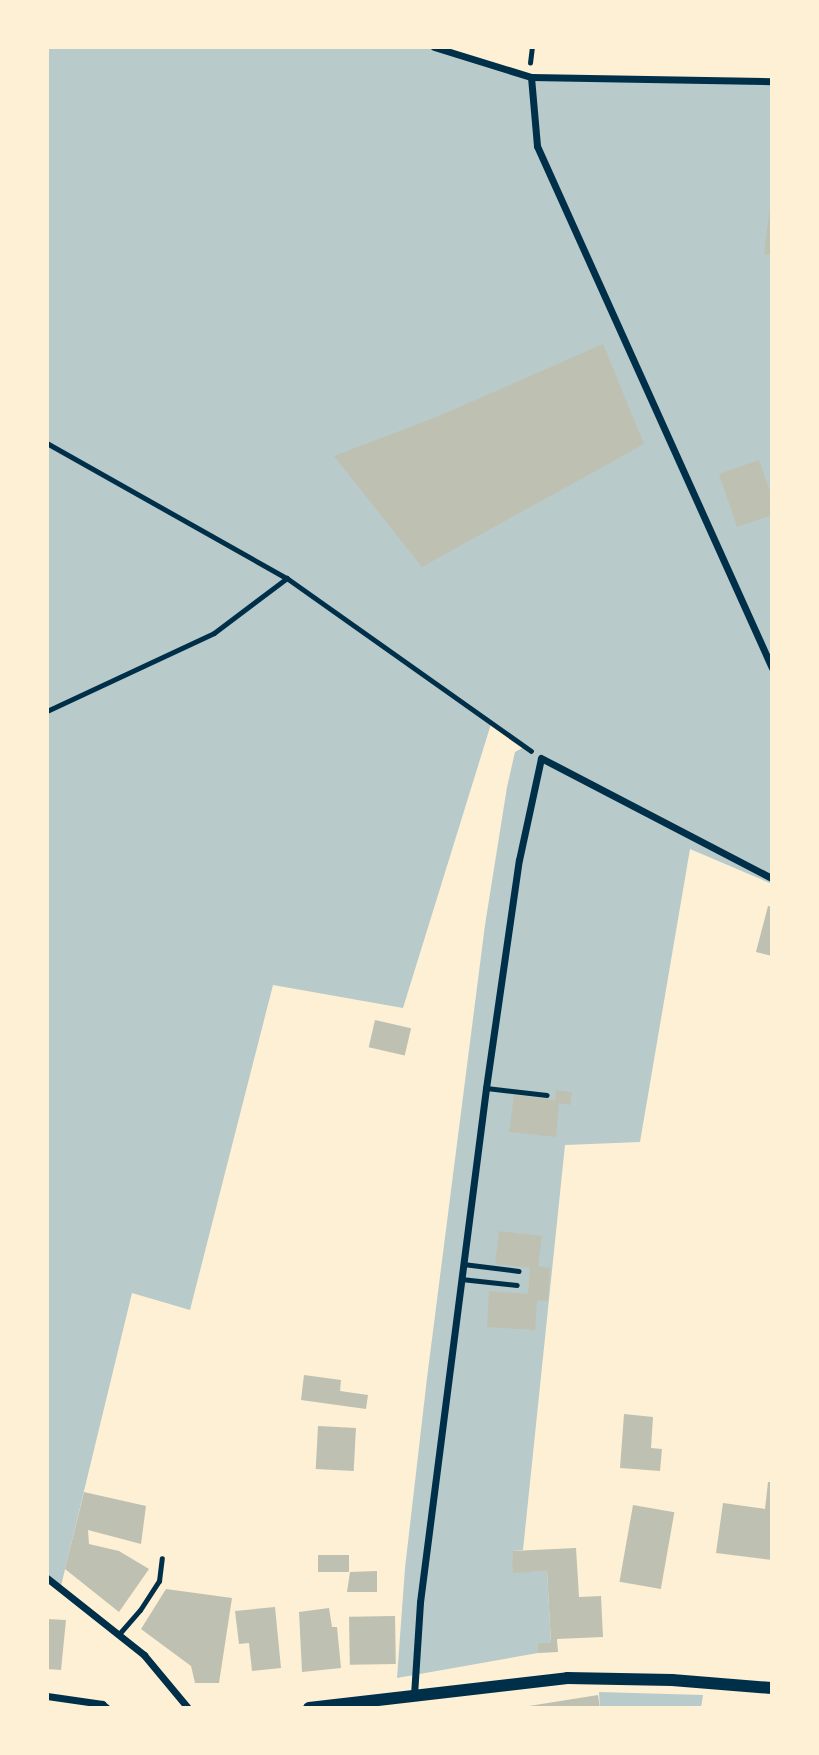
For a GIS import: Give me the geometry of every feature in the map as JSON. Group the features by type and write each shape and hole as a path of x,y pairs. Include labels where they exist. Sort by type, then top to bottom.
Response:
{"street":[{"path":"434,47 531,77 772,81"},
{"path":"531,77 537,146 772,668"},
{"path":"414,1695 419,1602 486,1088 519,860 541,758 772,878"},
{"path":"47,1578 144,1655 188,1708"},
{"path":"309,1708 377,1704 414,1695 585,1677 772,1688"},
{"path":"47,1696 102,1704 107,1708"}],"lane":[{"path":"486,1088 547,1095"},
{"path":"463,1264 519,1271"},
{"path":"461,1279 517,1285"},
{"path":"119,1634 140,1610 159,1580 162,1558"}],"path":[{"path":"47,443 287,578 541,758"},
{"path":"47,711 214,633 287,578"}],"shaded area":[{"path":"47,47 434,47 531,77 772,81 772,884 690,849 640,1142 565,1145 523,1550 512,1551 514,1572 547,1571 551,1643 538,1644 538,1653 397,1678 405,1568 427,1378 485,925 507,787 515,752 524,747 491,724 403,1008 273,985 190,1310 132,1293 60,1590 47,1578"},
{"path":"599,1692 703,1695 701,1708 600,1708"}],"building":[{"path":"772,208 772,255 764,254"},
{"path":"603,344 644,444 422,567 334,456 439,416"},
{"path":"759,460 772,497 772,515 737,527 719,474"},
{"path":"768,906 772,907 772,956 756,952"},
{"path":"375,1020 411,1028 405,1056 369,1047"},
{"path":"556,1090 572,1092 570,1105 559,1103 556,1137 509,1132 514,1095 555,1100"},
{"path":"499,1231 542,1236 538,1266 550,1268 548,1301 537,1300 535,1330 487,1327 489,1291 528,1294 530,1268 495,1264"},
{"path":"304,1375 341,1380 340,1391 368,1395 366,1409 301,1400"},
{"path":"624,1414 653,1417 651,1448 662,1449 660,1471 620,1468"},
{"path":"318,1426 356,1428 354,1471 316,1469"},
{"path":"768,1482 772,1482 772,1560 716,1553 723,1503 765,1509"},
{"path":"84,1492 146,1506 141,1544 88,1530 89,1544 119,1551 149,1569 119,1612 65,1569"},
{"path":"633,1505 674,1512 661,1589 619,1582"},
{"path":"576,1548 579,1597 601,1596 603,1637 557,1639 558,1652 538,1653 538,1643 551,1643 547,1571 513,1573 512,1551"},
{"path":"318,1555 349,1555 349,1572 318,1572"},
{"path":"377,1571 377,1592 347,1592 350,1572"},
{"path":"166,1589 232,1598 219,1683 195,1683 191,1666 141,1629"},
{"path":"275,1607 281,1668 252,1671 249,1643 239,1644 235,1611"},
{"path":"329,1608 332,1627 337,1627 341,1668 302,1672 299,1612"},
{"path":"395,1616 396,1664 350,1665 349,1617"},
{"path":"47,1619 66,1620 61,1670 47,1669"},
{"path":"598,1695 600,1708 529,1708 529,1706"}]}
